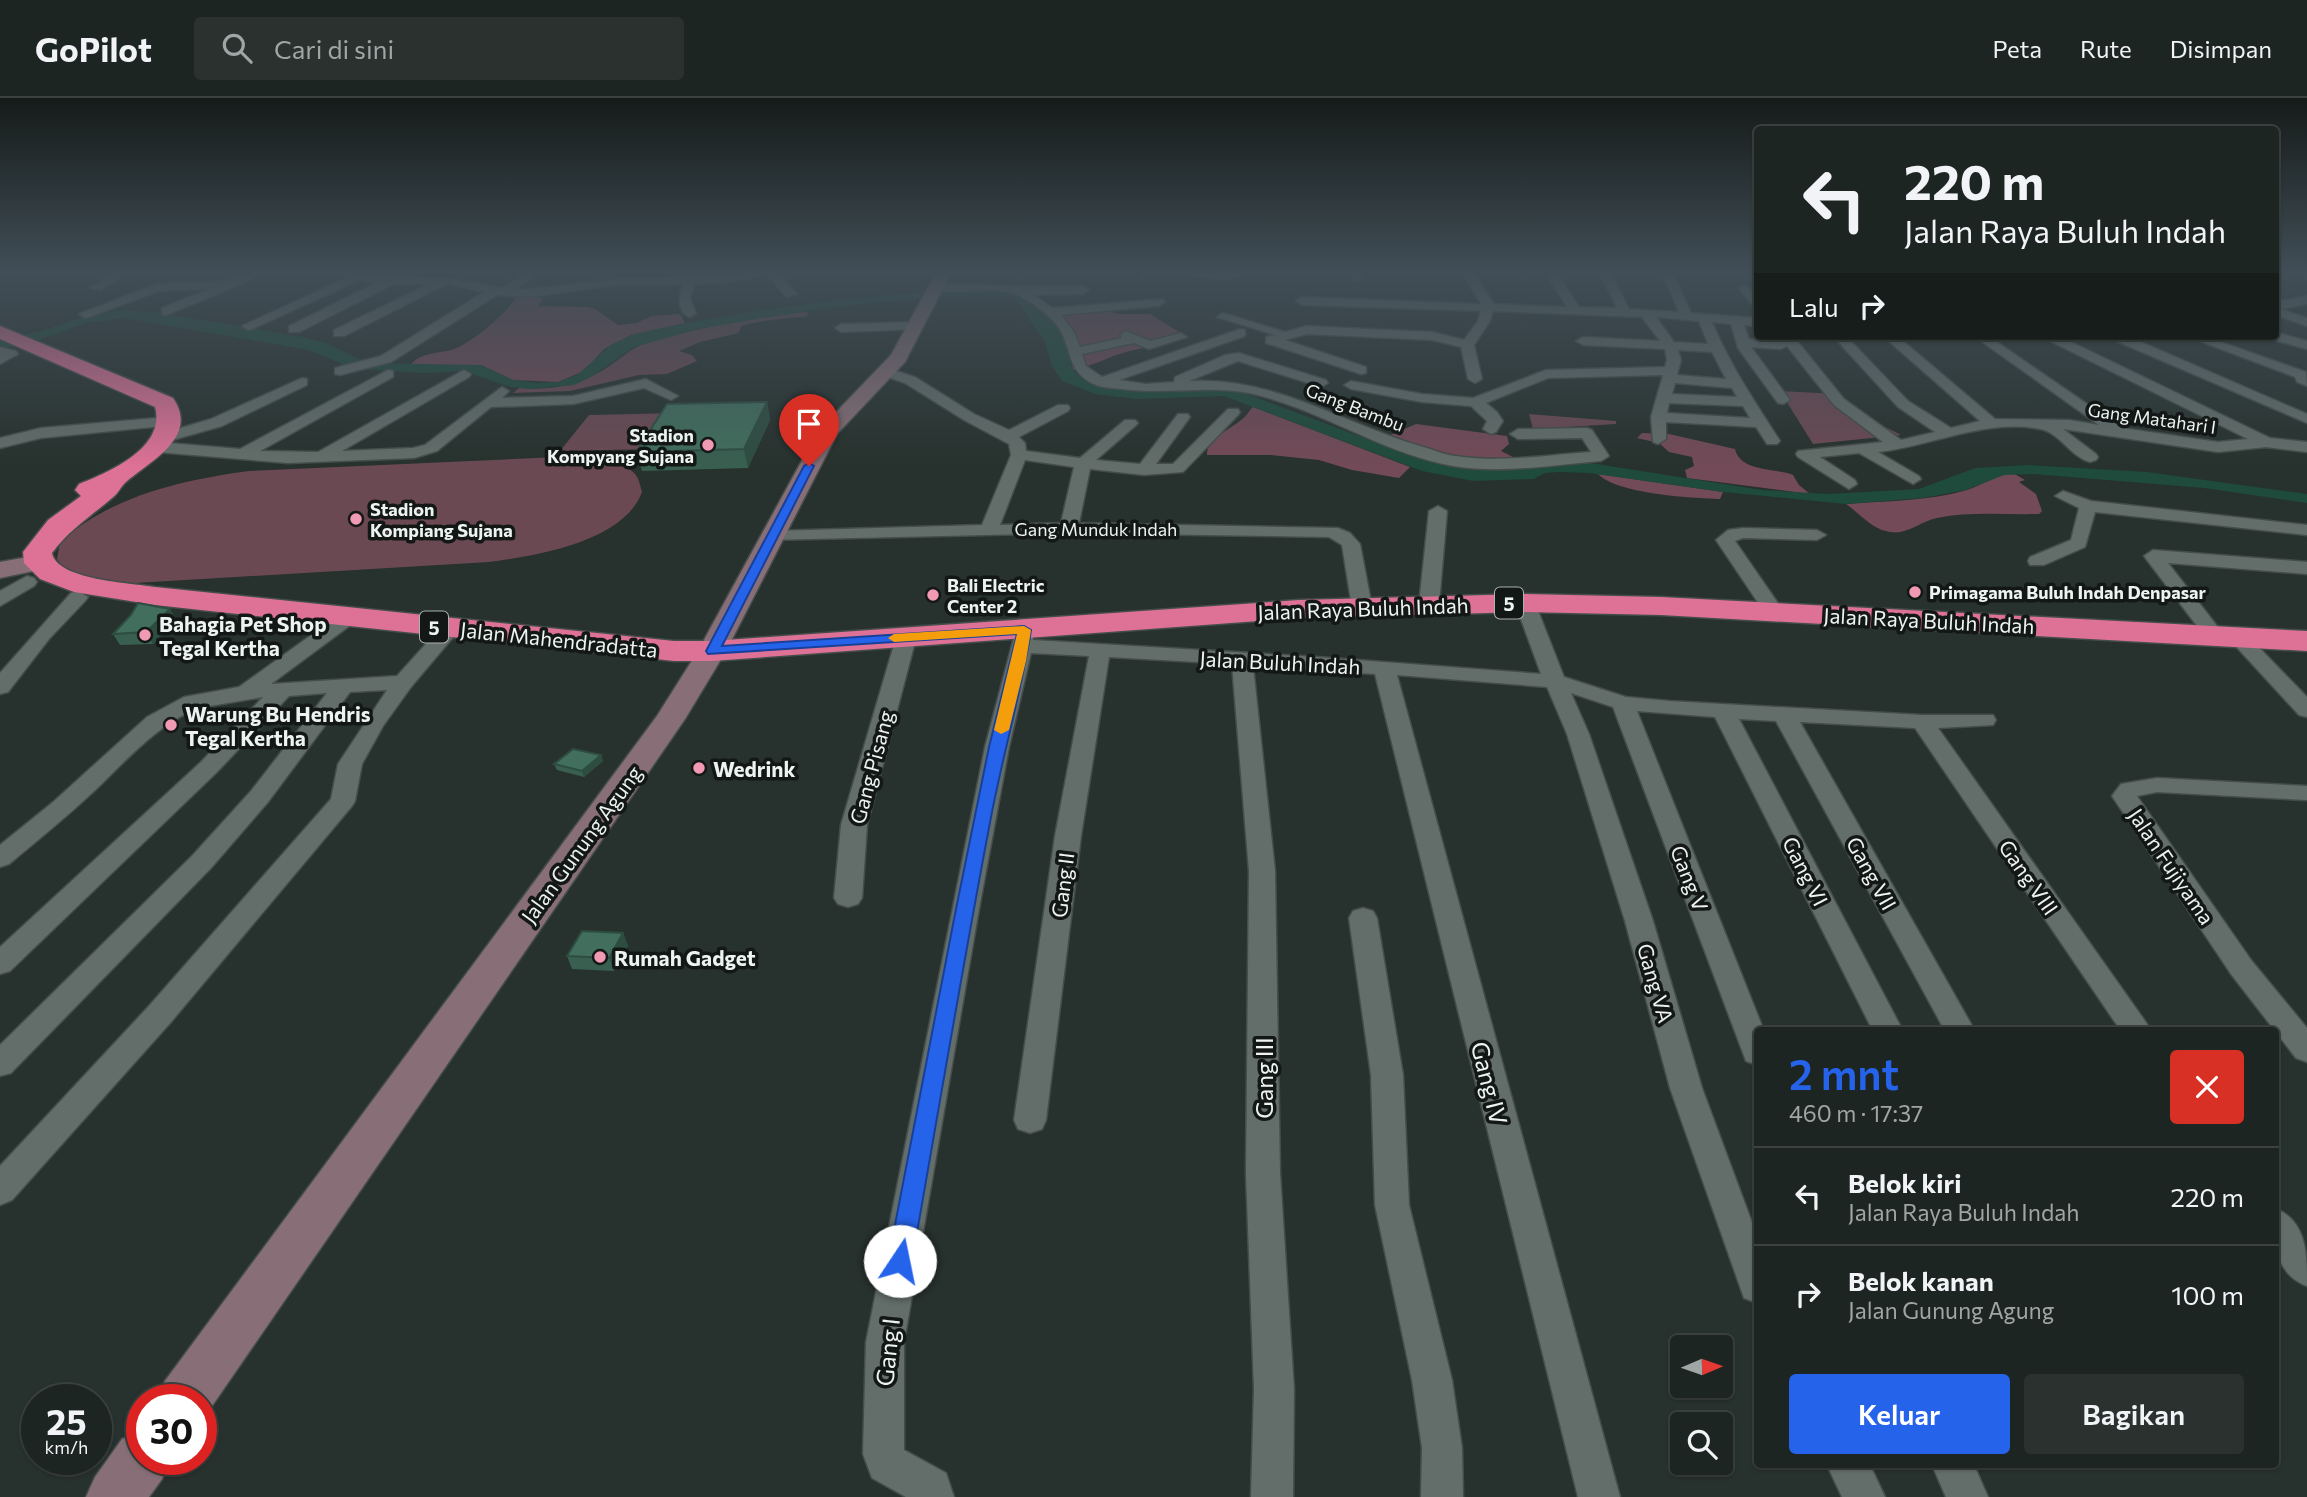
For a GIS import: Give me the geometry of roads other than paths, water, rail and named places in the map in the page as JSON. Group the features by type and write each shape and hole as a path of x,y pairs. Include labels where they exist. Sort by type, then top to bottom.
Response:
{"highway":[{"path":"2,339 34,347 164,403 169,410 162,436 105,491 58,526 20,571"},
{"name":"Jalan Mahendradatta","path":"20,571 50,573 74,583 155,596 638,648 712,651"},
{"name":"Jalan Mahendradatta","path":"20,571 55,593 122,599 155,596"},
{"name":"Jalan Raya Buluh Indah","path":"712,651 906,638 1023,638 1362,607 1525,603 1774,612 2307,641"}],"main road":[{"name":"Jalan Gunung Agung","path":"195,1384 670,719 712,651 828,431 887,372 904,352 912,336"},
{"path":"115,1497 131,1475"}],"street":[{"path":"242,455 387,367 425,336"},
{"path":"1070,336 1076,360 1084,374 1100,382 1233,336"},
{"path":"1075,352 1130,337 1149,345 1181,336"},
{"path":"1276,396 1362,372 1271,340 1282,336"},
{"path":"1399,336 1406,352"},
{"path":"1428,336 1467,345"},
{"path":"1473,336 1467,345 1475,379"},
{"path":"1658,439 1658,417 1671,370 1670,345 1663,336"},
{"path":"1712,336 1735,384 1772,440"},
{"path":"1741,336 1783,400"},
{"path":"2279,337 2307,345"},
{"path":"0,360 11,354 2,339"},
{"path":"1843,340 1903,404 1948,433"},
{"path":"1894,340 1991,423"},
{"path":"1986,340 2126,436"},
{"path":"2057,340 2266,442"},
{"path":"2127,340 2307,419"},
{"path":"2203,340 2301,375 2301,380 2307,382"},
{"path":"1583,341 1716,348"},
{"path":"1743,343 1783,341 1839,401 1898,445"},
{"path":"1163,388 1236,357 1252,359 1321,383"},
{"path":"1351,385 1377,385 1412,396 1475,402 1532,378 1559,373 1671,370 1723,363"},
{"path":"340,371 387,367"},
{"path":"1671,370 1735,384"},
{"path":"887,372 910,380 1017,443 1019,455 989,529"},
{"path":"320,457 464,374"},
{"path":"1532,378 1554,390"},
{"path":"1412,396 1428,381"},
{"path":"0,443 41,433 162,436 195,432 302,382"},
{"name":"Gang Bambu","path":"1100,382 1128,387 1163,388 1220,385 1276,396 1397,444 1454,461 1499,464 1558,458 1599,458 1601,455 1587,433 1518,434"},
{"path":"487,403 573,400 646,383 671,396"},
{"path":"162,436 242,455 391,455 426,450 502,391"},
{"path":"1664,398 1749,402"},
{"path":"1475,402 1492,415 1495,421 1491,429"},
{"path":"1009,436 1063,408"},
{"path":"1019,455 1144,470 1177,470 1233,412"},
{"path":"1144,470 1183,417"},
{"path":"1658,417 1762,423"},
{"path":"1069,528 1083,463 1130,423"},
{"name":"Gang Matahari I","path":"1849,484 1804,454 1898,445 1991,423 2082,427 2126,436 2218,447 2266,442 2307,447"},
{"path":"2046,424 2090,457"},
{"path":"1861,448 1913,479"},
{"path":"2063,496 2088,506 2199,516 2307,530"},
{"path":"2036,561 2079,543 2087,509"},
{"path":"1429,604 1438,511"},
{"name":"Gang Munduk Indah","path":"773,537 1069,528 1332,532 1344,537 1351,544 1362,607"},
{"path":"1774,612 1725,540 1734,534 1743,533 1817,535"},
{"path":"2307,568 2154,556 2226,636 2307,710"},
{"path":"0,600 20,571"},
{"path":"0,687 41,635 78,597"},
{"path":"1525,603 1555,681"},
{"path":"246,692 349,617"},
{"path":"0,1190 160,1014 343,802 350,764 372,726 403,682 450,629"},
{"name":"Gang Pisang","path":"848,898 854,825 906,638"},
{"name":"Jalan Buluh Indah","path":"1023,638 1100,651 1555,681 1623,703 1724,712 1922,722 1985,720"},
{"name":"Gang I","path":"933,1497 931,1488 887,1463 883,1454 885,1342 967,896 997,747 1023,638"},
{"name":"Gang II","path":"1030,1120 1068,836 1100,651"},
{"name":"Gang III","path":"1242,660 1262,871 1263,1173 1274,1389 1272,1497"},
{"name":"Gang IV","path":"1384,668 1577,1420 1600,1497"},
{"name":"Gang VA","path":"1555,681 1585,756 1639,921 1686,1088 1754,1278"},
{"path":"0,858 61,808 155,722 192,702 246,692 403,682"},
{"path":"0,1064 96,971 228,833 280,773 345,685"},
{"path":"0,964 209,767 282,690"},
{"name":"Gang V","path":"1623,703 1754,1045"},
{"name":"Gang VI","path":"1724,712 1886,1027"},
{"name":"Gang VII","path":"1785,716 1958,1027"},
{"name":"Gang VIII","path":"1922,722 2134,1027"},
{"name":"Jalan Fujiyama","path":"2307,793 2157,785 2130,789 2124,796 2241,967 2307,1050"},
{"path":"1363,918 1387,1075 1392,1205 1432,1380 1442,1448 1442,1497"},
{"path":"2279,1230 2307,1269"},
{"path":"1850,1468 1864,1497"},
{"path":"1954,1468 1967,1497"}],"place":[{"name":"Stadion Kompyang Sujana","path":"708,445"},
{"name":"Stadion Kompiang Sujana","path":"356,519"},
{"name":"Primagama Buluh Indah Denpasar","path":"1915,592"},
{"name":"Bali Electric Center 2","path":"933,595"},
{"name":"Bahagia Pet Shop Tegal Kertha","path":"145,635"},
{"name":"Warung Bu Hendris Tegal Kertha","path":"171,725"},
{"name":"Wedrink","path":"699,768"},
{"name":"Rumah Gadget","path":"600,957"}]}
